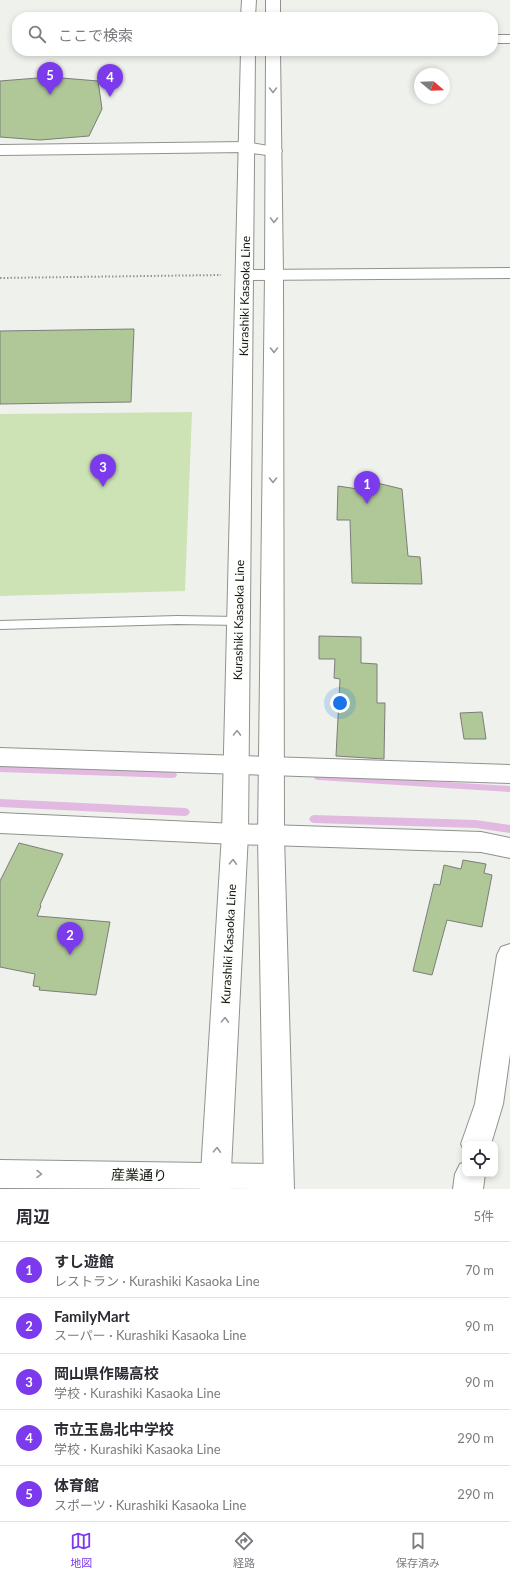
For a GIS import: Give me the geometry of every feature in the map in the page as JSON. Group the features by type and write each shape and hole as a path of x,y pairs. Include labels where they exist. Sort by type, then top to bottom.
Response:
{"main road":[{"path":"248,12 249,0"},
{"path":"273,0 273,12"},
{"path":"498,39 510,39"},
{"name":"Kurashiki Kasaoka Line","path":"216,1182 235,834 237,764 248,56"},
{"path":"273,56 274,276 271,836 278,1183"},
{"path":"0,150 246,147 274,151"},
{"path":"245,275 274,276 510,273"},
{"path":"0,757 510,774"},
{"path":"0,823 271,836 481,842 510,848"},
{"path":"477,1141 489,1104 510,955"},
{"name":"産業通り","path":"0,1174 278,1183"},
{"path":"468,1189 470,1177"}],"lane":[{"path":"0,625 177,620 239,622"}],"path":[{"path":"0,278 245,275"}],"green space":[{"path":"192,412 185,591 0,596 0,414"}],"building":[{"path":"50,77 98,81 102,109 89,136 40,140 0,137 0,81"},
{"path":"134,329 131,402 0,404 0,331"},
{"path":"373,482 402,489 408,556 420,557 422,584 352,583 350,520 337,520 338,486 358,489 362,484 372,485"},
{"path":"319,636 361,637 361,663 377,664 377,703 385,703 384,759 336,756 340,679 334,678 335,659 319,659"},
{"path":"482,712 486,739 464,739 460,713"},
{"path":"19,843 63,854 40,905 41,906 37,916 110,922 96,995 39,990 40,987 33,986 35,974 0,967 0,881"},
{"path":"463,860 486,864 484,873 492,875 482,927 447,920 432,975 413,971 434,884 440,885 444,865 461,869"}],"waterway":[{"path":"0,769 173,775"},
{"path":"318,777 510,789"},
{"path":"0,803 185,812"},
{"path":"314,819 476,824 510,829"}],"place":[{"name":"体育館","path":"50,95"},
{"name":"市立玉島北中学校","path":"110,97"},
{"name":"岡山県作陽高校","path":"103,487"},
{"name":"すし遊館","path":"367,504"},
{"name":"FamilyMart","path":"70,955"}]}
